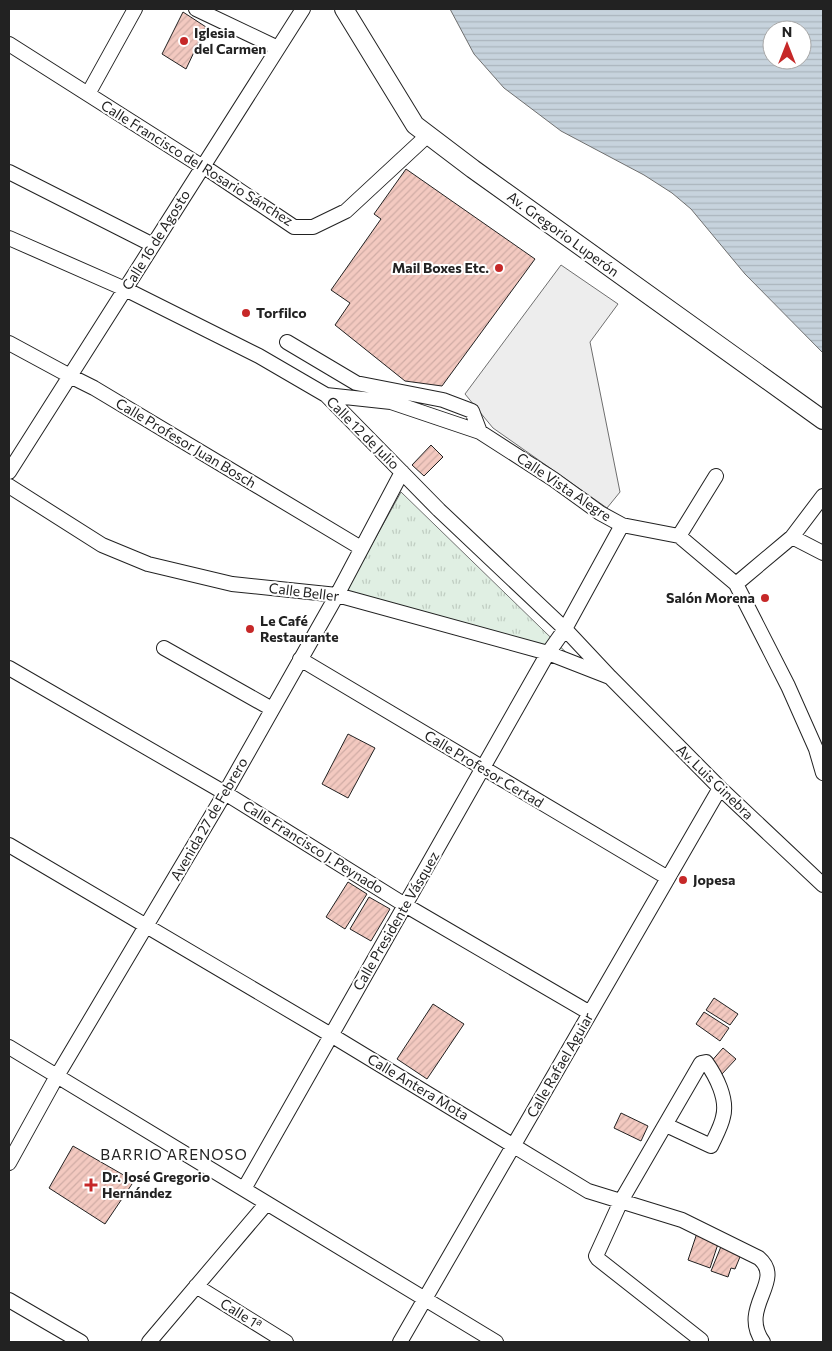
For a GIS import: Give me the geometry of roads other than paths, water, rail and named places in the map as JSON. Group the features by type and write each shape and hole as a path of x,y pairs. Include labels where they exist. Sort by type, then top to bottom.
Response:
{"main road":[{"name":"Av. Gregorio Luperón","path":"344,9 414,125 823,420"}],"street":[{"path":"88,94 135,9"},
{"path":"196,9 278,48"},
{"name":"Calle 16 de Agosto","path":"9,472 303,9"},
{"name":"Calle Francisco del Rosario Sánchez","path":"9,44 203,166 294,227 313,227 346,211 428,135"},
{"path":"9,172 153,245"},
{"name":"Calle 12 de Julio","path":"9,238 125,289 259,356 326,395 439,510 565,628 610,677"},
{"path":"287,342 356,383 443,400 472,411 480,432"},
{"name":"Calle Profesor Juan Bosch","path":"9,343 94,388 361,548"},
{"name":"Calle Vista Alegre","path":"326,395 391,402 480,432 553,479 600,513 622,524 679,536 736,584 788,686 816,749 823,773"},
{"name":"Avenida 27 de Febrero","path":"9,1163 57,1076 225,792 337,595 402,472"},
{"path":"679,536 716,476"},
{"name":"Calle Beller","path":"9,486 102,545 148,564 232,584 337,595 548,653 610,677"},
{"path":"736,584 792,537 823,496"},
{"path":"565,628 622,524"},
{"path":"792,537 823,553"},
{"name":"Calle Presidente Vásquez","path":"244,1190 548,653 565,628"},
{"path":"164,648 272,709"},
{"name":"Calle Profesor Certad","path":"300,659 668,878"},
{"name":"Calle Francisco J. Peynado","path":"9,668 225,792 405,905 590,1013"},
{"name":"Av. Luis Ginebra","path":"610,677 720,788 823,885"},
{"name":"Calle Rafael Aguiar","path":"400,1342 720,788"},
{"name":"Calle Antera Mota","path":"9,845 147,925 588,1191 682,1220 759,1258 765,1263 769,1277 756,1312 755,1323 758,1335 764,1342"},
{"path":"9,1047 496,1342"},
{"path":"666,1125 711,1146 724,1116 724,1105 719,1084 706,1062 701,1063 621,1202 597,1253 598,1259 701,1340"},
{"path":"149,1342 266,1204"},
{"name":"Calle 1ª","path":"196,1286 286,1342"},
{"path":"9,1300 81,1342"}],"place":[{"name":"Iglesia del Carmen","path":"184,41"},
{"name":"Mail Boxes Etc.","path":"499,268"},
{"name":"Torfilco","path":"246,313"},
{"name":"Salón Morena","path":"765,598"},
{"name":"Le Café Restaurante","path":"250,629"},
{"name":"Jopesa","path":"683,880"},
{"name":"Dr. José Gregorio Hernández","path":"91,1185"}],"district":[{"name":"BARRIO ARENOSO","path":"174,1155"}]}
